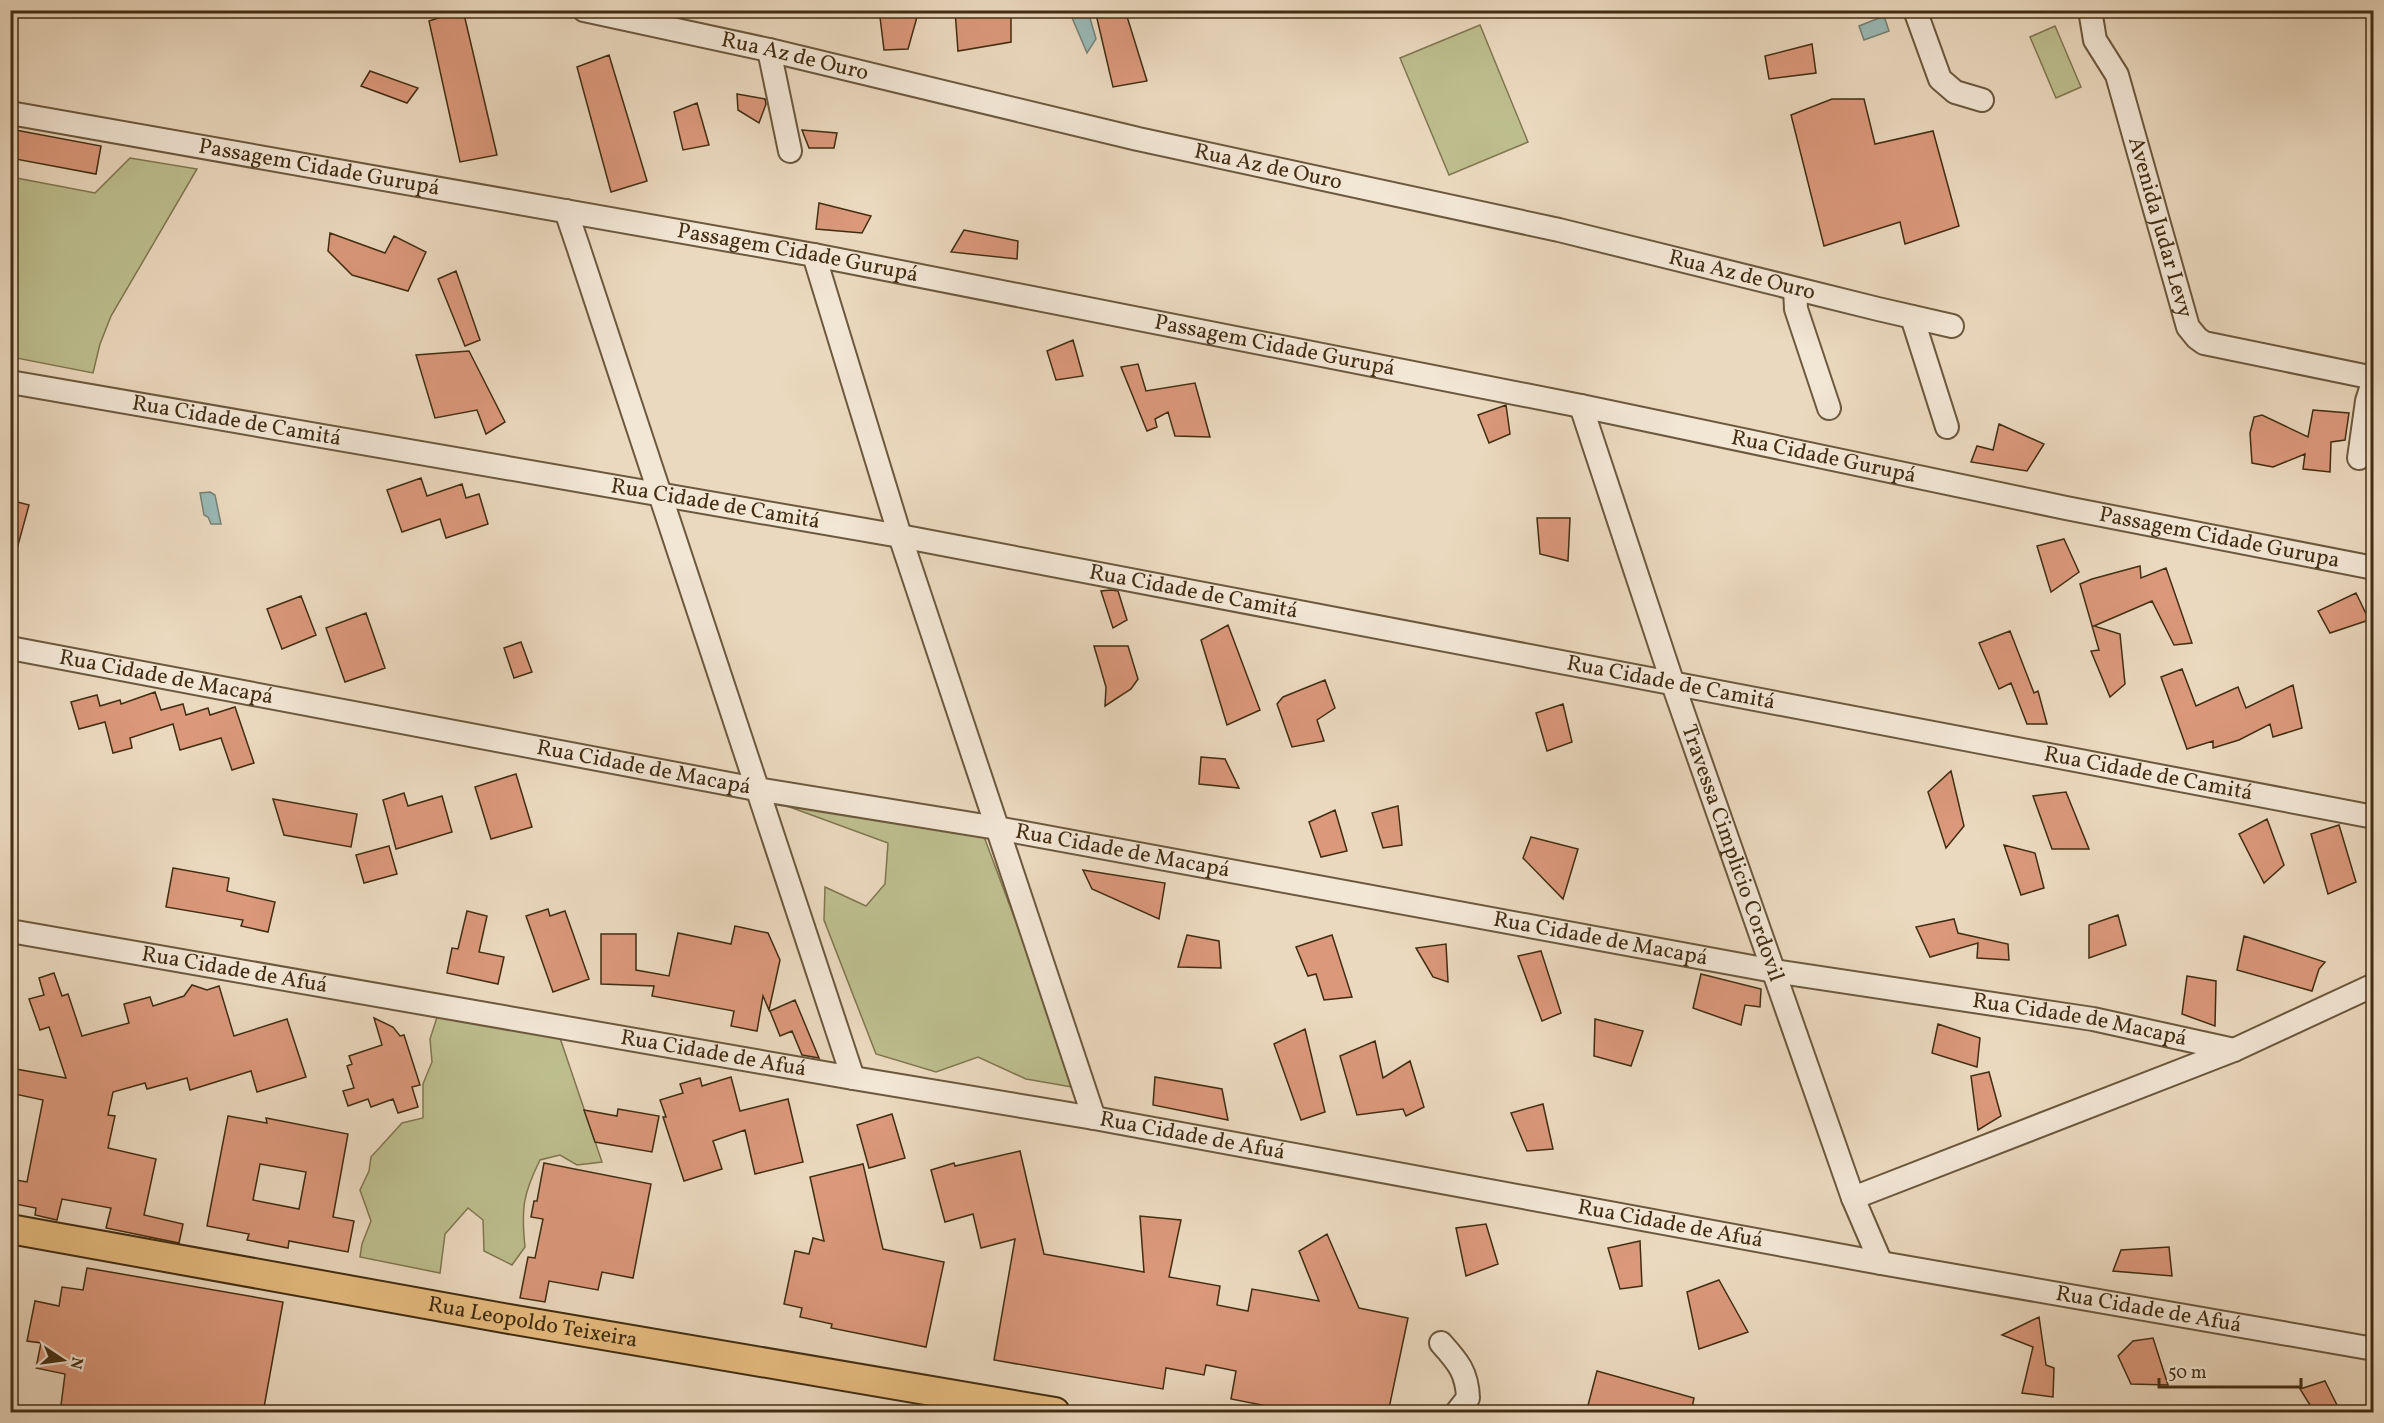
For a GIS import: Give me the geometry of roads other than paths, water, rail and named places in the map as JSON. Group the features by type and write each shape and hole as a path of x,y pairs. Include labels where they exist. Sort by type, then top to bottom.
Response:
{"main road":[{"name":"Rua Leopoldo Teixeira","path":"10,1229 509,1319 1055,1413"}],"street":[{"name":"Rua Az de Ouro","path":"584,10 769,50 1138,140 1559,230 1952,326"},
{"path":"1915,10 1940,79 1955,92 1982,100"},
{"name":"Avenida Judar Levy","path":"2090,10 2096,40 2117,75 2188,327 2204,343 2373,378"},
{"path":"769,50 790,151"},
{"name":"Passagem Cidade Gurupá","path":"10,113 813,255 1581,406"},
{"path":"566,211 663,496 756,789 853,1078"},
{"path":"813,255 900,536 1094,1118"},
{"path":"1796,289 1796,309 1829,408"},
{"path":"1912,317 1947,427"},
{"path":"2360,458 2367,401 2373,378"},
{"name":"Rua Cidade de Camitá","path":"10,382 900,536 2373,817"},
{"name":"Rua Cidade Gurupá","path":"1581,406 2066,508"},
{"name":"Travessa Cimplicio Cordovil","path":"1581,406 1673,684 1853,1198 1881,1263"},
{"name":"Passagem Cidade Gurupa","path":"2066,508 2373,568"},
{"name":"Rua Cidade de Macapá","path":"10,648 756,789 998,828 1774,971 2092,1018 2234,1050"},
{"name":"Rua Cidade de Afuá","path":"11,930 853,1078 1094,1118 1881,1263 2373,1349"},
{"path":"1853,1198 2234,1050 2373,986"},
{"path":"1441,1343 1461,1365 1468,1384 1468,1398 1457,1413"}],"water":[{"path":"1088,11 1096,39 1087,53 1070,13"},
{"path":"1884,16 1889,31 1864,40 1859,26"},
{"path":"210,492 215,495 221,524 211,524 208,517 204,515 200,493"}]}
